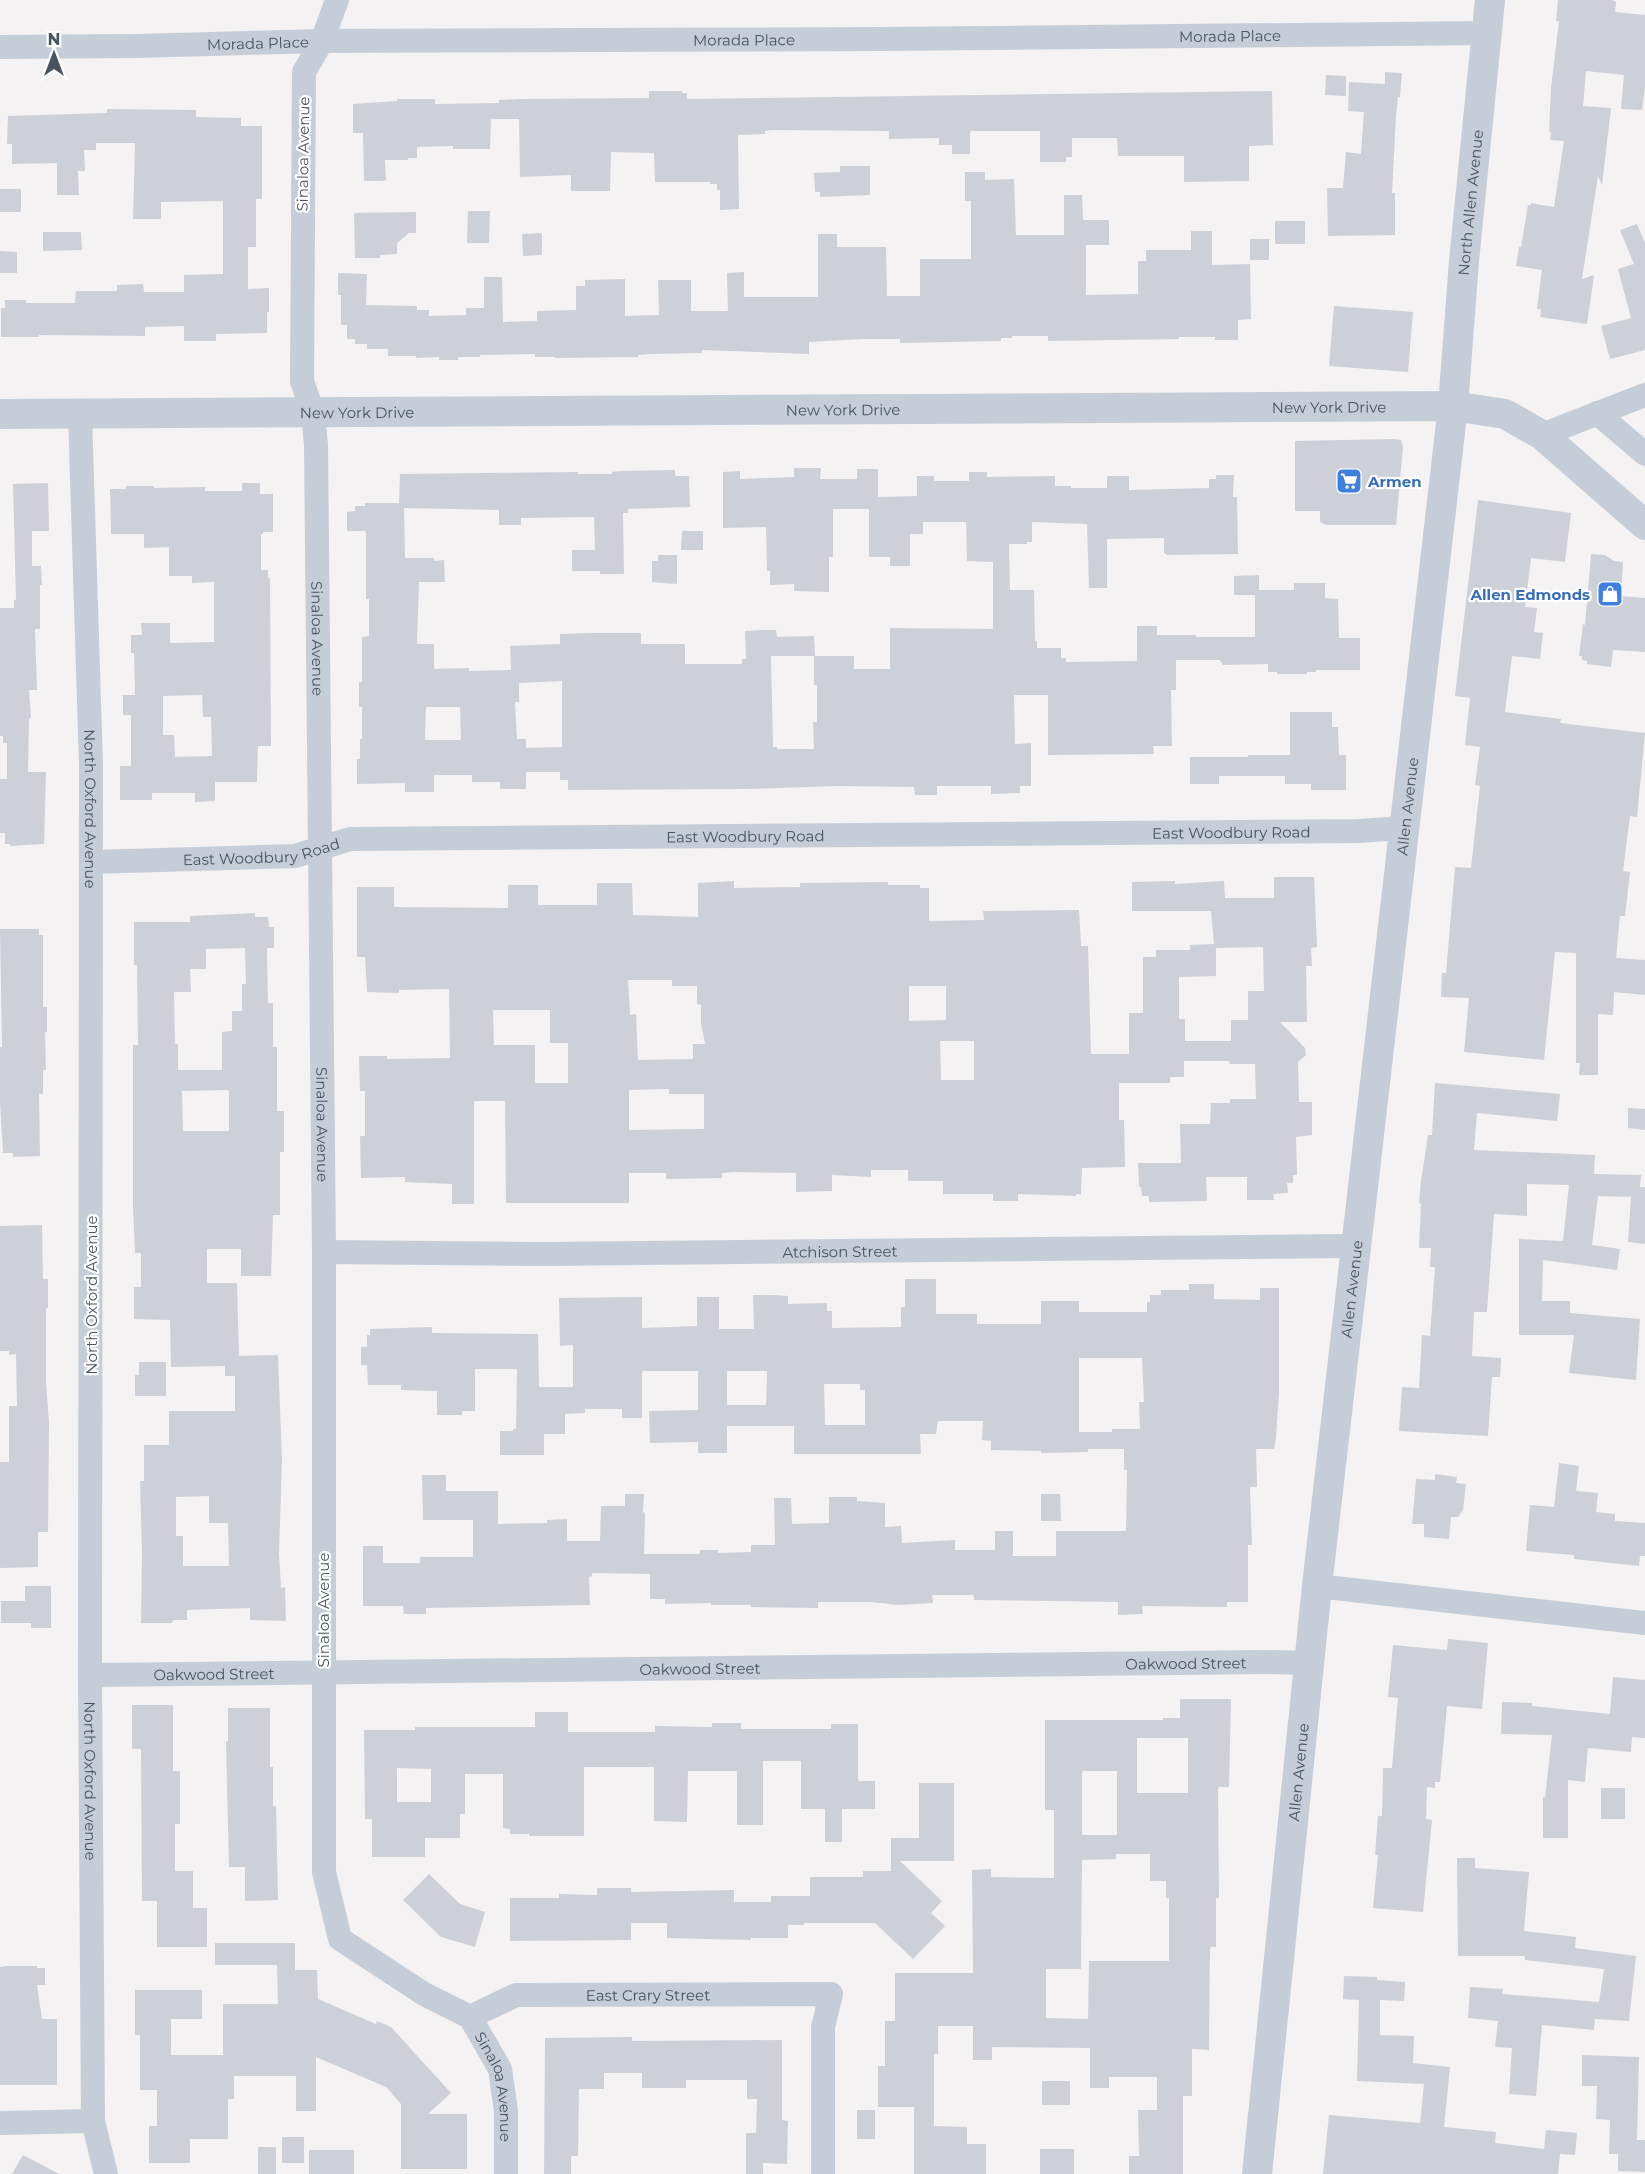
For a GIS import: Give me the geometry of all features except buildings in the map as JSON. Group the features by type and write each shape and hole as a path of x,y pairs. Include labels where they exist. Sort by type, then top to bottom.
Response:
{"street":[{"name":"Sinaloa Avenue","path":"338,0 322,41 304,72 302,381 313,413 316,445 322,849 324,1872 340,1939 424,1994 470,2017 500,2069 506,2111 506,2174"},
{"name":"North Allen Avenue","path":"1453,406 1464,261 1490,0"},
{"name":"Morada Place","path":"0,47 322,41 880,39 1487,33"},
{"path":"1542,435 1645,395"},
{"name":"New York Drive","path":"0,414 1453,406 1505,414 1542,435 1645,525"},
{"name":"Allen Avenue","path":"1257,2174 1317,1586 1453,406"},
{"path":"1597,412 1645,454"},
{"name":"North Oxford Avenue","path":"80,415 91,862 90,1675 93,2121 106,2174"},
{"name":"East Woodbury Road","path":"91,862 295,856 350,839 1359,831 1403,828"},
{"name":"Atchison Street","path":"324,1251 547,1254 1355,1246"},
{"path":"1317,1586 1645,1623"},
{"name":"Oakwood Street","path":"90,1675 1220,1662 1309,1663"},
{"name":"East Crary Street","path":"470,2017 516,1995 831,1994 823,2027 823,2174"},
{"path":"0,2123 93,2121"}],"place":[{"name":"Armen","path":"1349,481"},
{"name":"Allen Edmonds","path":"1610,594"}]}
